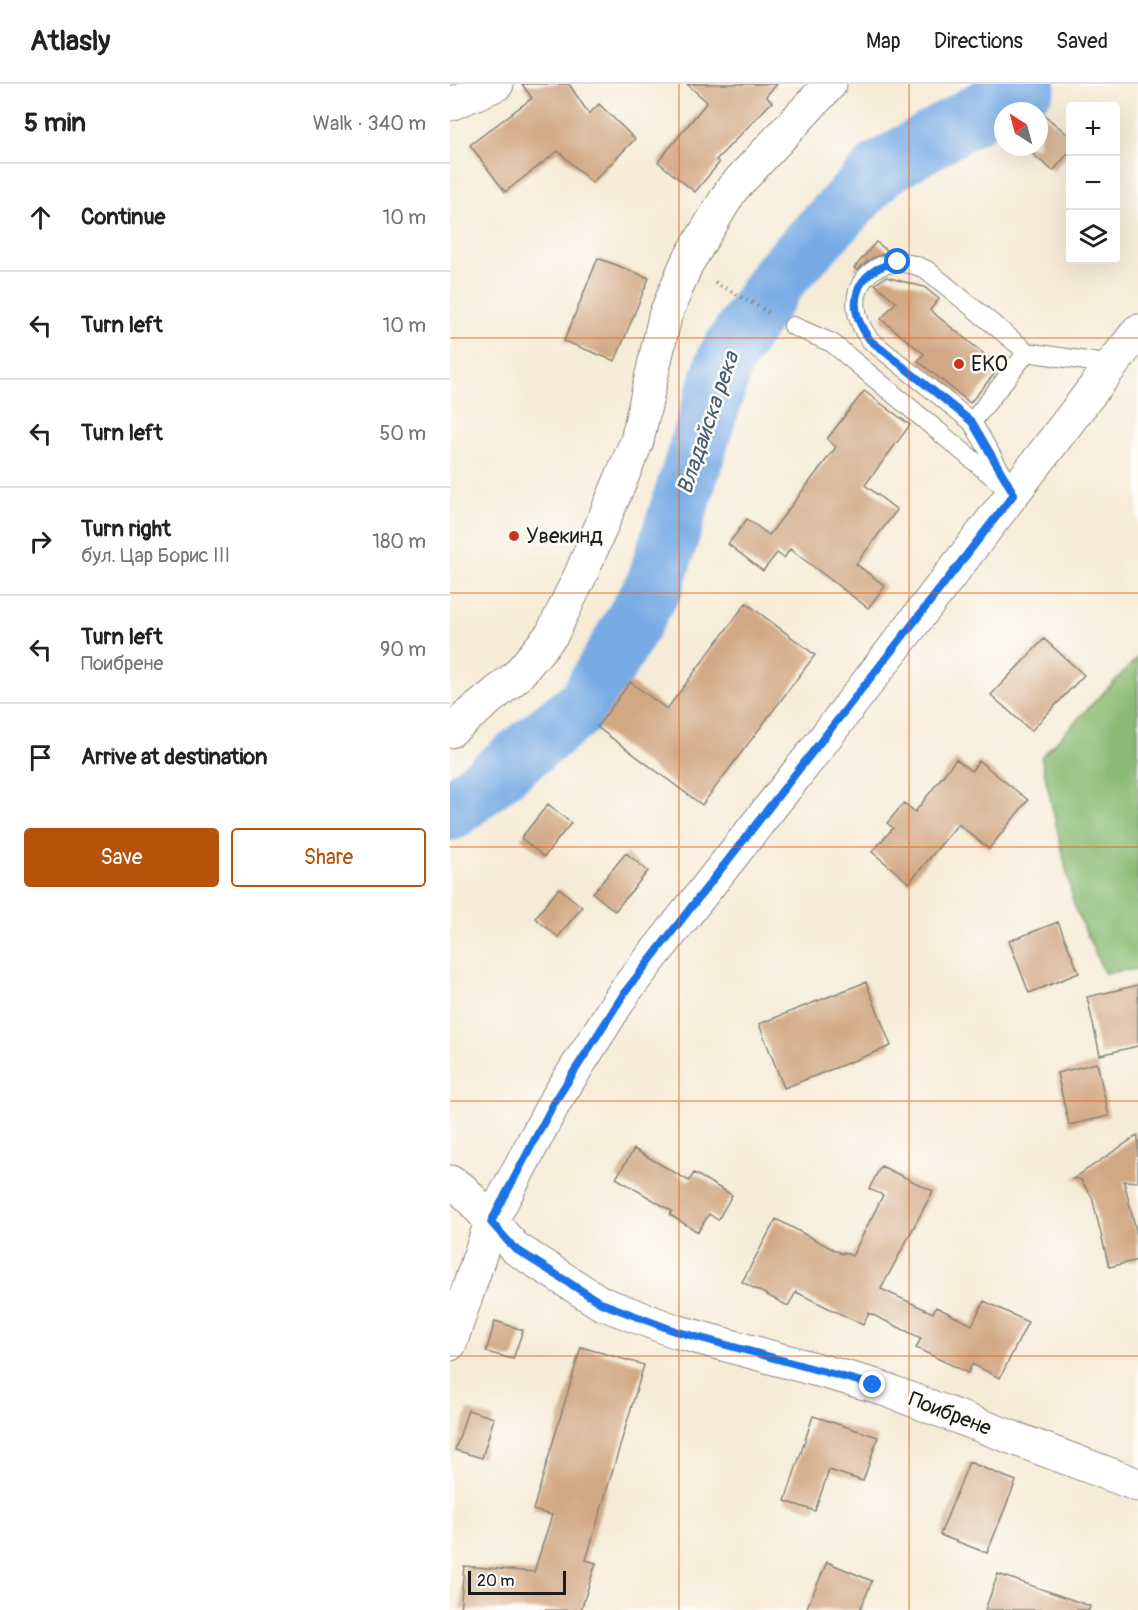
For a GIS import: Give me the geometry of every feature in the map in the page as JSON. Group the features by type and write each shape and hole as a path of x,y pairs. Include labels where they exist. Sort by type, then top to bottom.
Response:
{"street":[{"path":"450,104 497,84"},
{"path":"450,730 516,676 552,634 581,574 637,441 665,316 686,265 732,189 830,84"},
{"path":"450,1344 491,1222 554,1103 625,992 1014,494 1138,331"},
{"name":"Поибрене","path":"450,1182 463,1190 514,1248 601,1303 675,1331 873,1385 1138,1485"}],"lane":[{"path":"1014,494 972,422 870,340 861,328 856,314 856,298 861,284 884,264 898,262 913,264 927,270 1027,352 1112,365"},
{"path":"793,326 832,343 1014,494"},
{"path":"972,422 1027,352"}],"path":[{"path":"728,290 793,326"}],"green space":[{"path":"1138,657 1138,969 1104,973 1074,905 1041,757"}],"building":[{"path":"522,84 569,84 589,114 599,104 635,139 592,183 558,151 505,192 470,145 532,98"},
{"path":"687,84 777,84 766,96 772,102 716,160 719,163 695,192 658,162 707,102"},
{"path":"1048,118 1066,133 1066,156 1053,171 1035,156 1048,156"},
{"path":"876,242 889,252 872,258 857,270 854,268"},
{"path":"598,258 649,278 615,361 564,341"},
{"path":"886,277 924,287 939,299 930,310 1000,367 970,403 918,361 924,354 881,319 896,302 875,284"},
{"path":"864,391 910,425 865,485 897,510 856,564 885,586 868,608 790,549 784,558 777,553 763,571 728,544 747,519 769,535 836,447 827,439"},
{"path":"746,603 815,655 702,805 597,727 630,682 667,709"},
{"path":"1044,639 1084,675 1031,731 991,695"},
{"path":"956,759 971,771 979,761 1028,800 989,849 958,824 909,883 872,852 893,828 887,823 904,803 915,812"},
{"path":"548,804 571,823 544,857 521,838"},
{"path":"626,853 648,871 615,911 593,893"},
{"path":"559,888 582,907 558,937 535,918"},
{"path":"1058,922 1079,973 1029,993 1009,941"},
{"path":"866,982 891,1046 784,1088 759,1024"},
{"path":"1138,985 1138,1046 1100,1055 1087,997"},
{"path":"1097,1063 1109,1116 1069,1125 1057,1073"},
{"path":"1138,1135 1138,1182 1124,1181 1138,1239 1138,1260 1109,1267 1092,1197 1080,1179 1073,1179"},
{"path":"634,1149 689,1181 694,1173 732,1195 718,1220 709,1214 698,1232 670,1215 672,1211 616,1178"},
{"path":"881,1166 933,1191 881,1289 933,1313 936,1307 972,1325 984,1301 1028,1322 1000,1378 972,1364 968,1373 916,1348 921,1338 869,1313 863,1325 796,1292 788,1306 742,1282 776,1219 842,1254 843,1252 852,1256 883,1195 869,1189"},
{"path":"495,1321 523,1330 513,1359 486,1352"},
{"path":"581,1347 644,1365 586,1560 596,1563 581,1610 460,1610 464,1566 534,1572 552,1515 533,1510"},
{"path":"468,1410 494,1418 482,1458 455,1450"},
{"path":"813,1416 878,1437 863,1481 829,1470 815,1511 785,1501"},
{"path":"969,1462 1016,1481 987,1553 940,1535"},
{"path":"827,1562 872,1581 860,1610 806,1610"},
{"path":"998,1574 1090,1606 1089,1610 985,1610"}],"waterway":[{"name":"Владайска река","path":"450,812 586,703 655,584 726,358 779,277 881,169 1027,84"}],"place":[{"name":"EKO","path":"959,364"},
{"name":"Увекинд","path":"514,536"}],"route":[{"path":"873,1385 675,1331 601,1303 514,1248 491,1222 554,1103 625,992 1014,494 972,422 870,340 861,328 856,314 856,298 861,284 884,264 898,262"}]}
